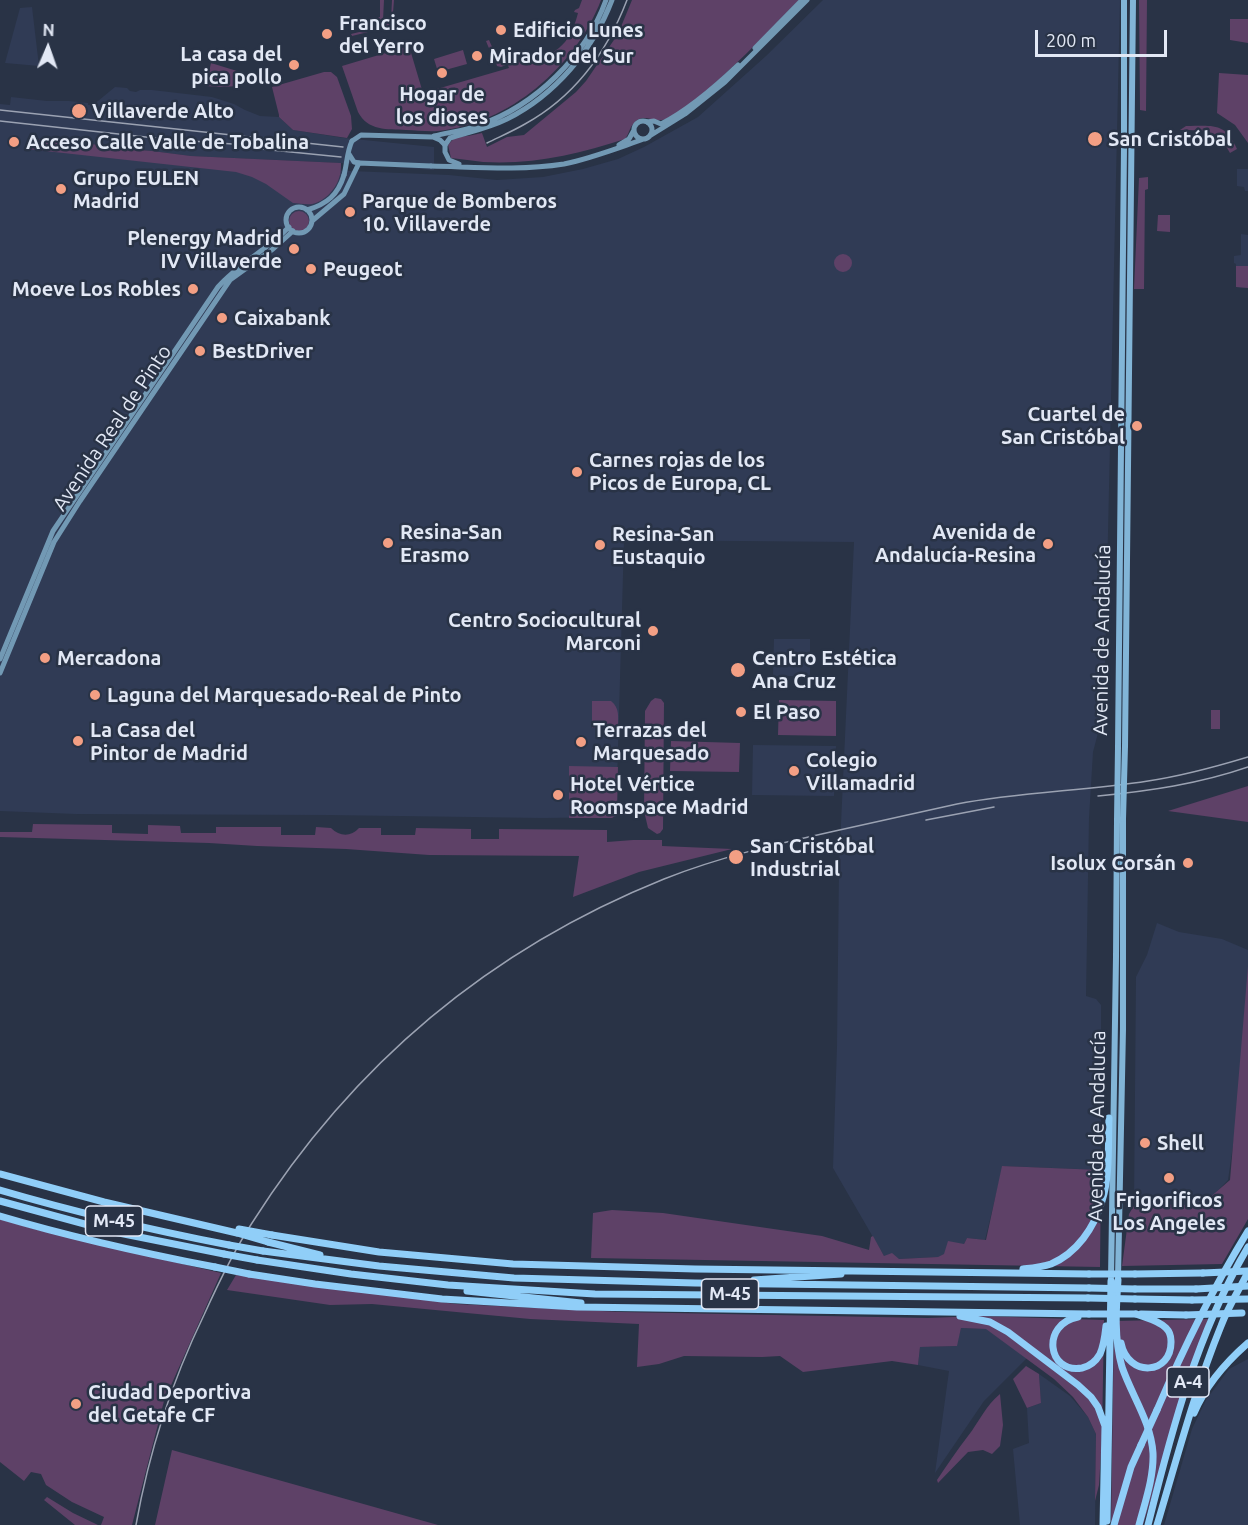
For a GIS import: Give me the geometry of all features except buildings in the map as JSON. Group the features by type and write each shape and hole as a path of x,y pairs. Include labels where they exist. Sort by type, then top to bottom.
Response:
{"highway":[{"path":"270,1239 513,1264 695,1269 1022,1269 1049,1264 1070,1252 1084,1238 1096,1218 1103,1200 1107,1173 1109,1118"},
{"path":"0,1174 105,1202 270,1239 320,1255 379,1266"},
{"name":"M-45","path":"0,1190 114,1221 263,1251 379,1266 514,1278 1136,1289 1248,1286"},
{"name":"M-45","path":"0,1201 114,1232 224,1254 373,1277 460,1286 596,1293 1248,1299"},
{"path":"0,1216 111,1246 249,1274 442,1299 577,1307 720,1310 1186,1315 1245,1313"},
{"name":"A-4","path":"1114,1525 1131,1467 1156,1410 1200,1317 1248,1231"},
{"name":"A-4","path":"1148,1525 1181,1403 1201,1344 1216,1307 1248,1247"},
{"path":"695,1283 893,1270 1089,1274 1248,1271 1222,1323 1196,1394 1157,1525"},
{"path":"373,1277 411,1285 621,1308"},
{"path":"1115,1280 1120,1306 1120,1338 1127,1359 1138,1366 1151,1368 1157,1366 1169,1354 1171,1337 1169,1332 1159,1322 1136,1314"},
{"path":"1105,1525 1109,1502 1115,1280"},
{"path":"1115,1280 1118,1350 1123,1369 1149,1432 1153,1452 1149,1489 1139,1525"},
{"path":"720,1310 763,1313 959,1316 990,1322 1008,1332 1078,1385 1098,1407 1105,1426 1105,1525"},
{"path":"1089,1314 1072,1318 1059,1326 1053,1336 1054,1353 1062,1364 1077,1369 1094,1363 1103,1345 1106,1326"},
{"path":"1183,1440 1198,1404 1215,1376 1248,1343"}],"main road":[{"path":"606,0 592,29 576,54 562,70 545,87 523,103 480,127 450,138 445,145 448,160 456,163 508,166 542,164 612,147 629,139 639,122 654,121 661,124 696,102 737,66 802,0"},
{"path":"307,210 324,203 335,194 342,183 349,146 361,135 433,137 506,120 526,108 566,75 592,40 612,0"},
{"path":"349,154 354,162 359,163 491,169 542,167 587,159 648,138 685,114 725,82 807,0"},
{"name":"Avenida de Andalucía","path":"1121,746 1124,0"},
{"name":"Avenida de Andalucía","path":"1115,1280 1123,1029 1120,819 1133,0"},
{"path":"647,122 652,130 648,138"},
{"path":"634,130 635,135 639,138 648,138"},
{"path":"433,137 445,145"},
{"path":"431,166 439,162 445,153"},
{"path":"312,221 307,210 299,207 291,211 287,219 291,229 303,232 308,229 312,221 344,194 359,163"},
{"name":"Avenida Real de Pinto","path":"0,659 53,531 218,288 230,274 291,229"},
{"name":"Avenida Real de Pinto","path":"0,673 54,542 80,501 230,280 273,249 291,229"}],"shaded area":[{"path":"380,0 384,0 383,20 387,22 391,20 392,0 394,0 392,26 352,36 351,34 376,28 375,20 354,25 380,17"},
{"path":"582,0 601,0 590,24 575,47 537,88 490,117 464,126 426,131 379,128 367,123 358,112 342,66 409,46 423,93 509,68 507,63 520,59 522,64 552,53 565,42 570,34 578,13 574,12 579,8"},
{"path":"632,0 799,0 713,85 684,109 663,120 644,118 635,121 625,139 573,154 520,162 483,162 451,158 448,145 455,137 482,133 487,147 507,137 524,135 576,92 618,34"},
{"path":"823,0 1120,0 1104,710 1093,752 1089,818 1086,996 1096,999 1101,1005 1101,1170 1003,1166 985,1240 967,1238 964,1244 939,1257 899,1259 884,1256 833,1168 839,867 854,542 624,540 616,817 76,814 0,811 0,104 10,105 11,97 69,101 90,105 115,87 127,88 136,92 152,90 212,97 260,116 279,117 293,130 344,138 434,147 434,170 191,156 28,139 27,149 277,168 449,175 497,180 543,177 618,159 698,117 766,56"},
{"path":"1139,0 1147,0 1146,111 1140,110"},
{"path":"32,7 39,66 5,63 20,8"},
{"path":"1230,19 1248,19 1248,43 1230,40"},
{"path":"489,40 497,58 502,56 506,65 497,66 486,41"},
{"path":"463,50 467,64 438,72 434,59"},
{"path":"211,63 237,71 239,86 204,86"},
{"path":"331,72 337,77 351,116 352,129 347,138 293,130 279,117 272,87"},
{"path":"1219,73 1248,75 1248,143 1235,125 1217,113"},
{"path":"1186,126 1217,127 1228,134 1237,149 1230,153 1220,139 1210,132 1180,130"},
{"path":"28,138 191,156 341,163 341,170 335,186 321,201 310,204 293,203 266,184 236,172 27,149"},
{"path":"1237,169 1248,169 1248,191 1245,191 1244,187 1237,186"},
{"path":"1148,177 1148,189 1145,190 1144,289 1134,289 1139,178"},
{"path":"299,211 306,214 309,221 306,228 299,231 292,228 289,221 292,214"},
{"path":"1158,215 1170,215 1170,232 1157,231"},
{"path":"1241,234 1248,235 1248,288 1236,287 1234,256 1241,255"},
{"path":"843,254 849,257 852,263 849,269 843,272 837,269 834,263 837,257"},
{"path":"1236,266 1248,266 1248,288 1236,287"},
{"path":"774,639 810,639 810,676 773,676"},
{"path":"655,698 661,699 664,703 663,829 657,834 648,828 644,811 645,711"},
{"path":"779,700 836,701 836,736 778,735"},
{"path":"592,701 611,701 614,704 618,713 618,728 592,728"},
{"path":"1211,710 1220,710 1220,729 1211,729"},
{"path":"671,741 740,743 739,772 670,771"},
{"name":"Colegio Villamadrid","path":"753,745 836,746 834,796 752,795"},
{"path":"569,766 618,767 615,816 612,818 569,818"},
{"path":"1248,786 1248,822 1168,811"},
{"path":"33,824 112,825 112,833 148,834 148,825 180,826 181,833 216,833 216,827 281,827 281,835 315,835 316,827 331,828 345,835 359,828 381,828 381,835 415,835 416,828 471,829 471,839 499,839 499,829 607,830 607,842 662,840 662,846 732,849 639,872 573,897 579,856 429,855 209,843 0,837 0,832 32,832"},
{"path":"1157,923 1179,932 1222,939 1248,950 1246,1055 1228,1180 1201,1208 1134,1205 1136,977 1147,955"},
{"path":"1248,966 1248,1219 1222,1264 1122,1266 1129,1214 1135,1204 1201,1205 1230,1180"},
{"path":"1002,1166 1101,1170 1100,1267 591,1258 593,1213 612,1210 663,1213 822,1236 869,1250 873,1236 884,1256 892,1253 899,1259 938,1257 944,1254 948,1241 964,1244 967,1238 986,1240"},
{"name":"Ciudad Deportiva del Getafe CF","path":"0,1219 221,1273 164,1401 132,1525 101,1525 104,1517 72,1502 46,1485 41,1474 31,1472 24,1481 0,1462"},
{"path":"236,1275 456,1304 622,1312 928,1318 979,1316 1104,1320 1102,1436 1099,1485 1095,1501 1096,1434 1088,1417 1073,1397 1054,1379 986,1329 961,1328 957,1346 920,1347 918,1365 892,1361 803,1372 780,1356 684,1356 659,1364 637,1367 639,1324 530,1319 372,1304 330,1305 227,1290"},
{"path":"1208,1319 1143,1525 1111,1525 1114,1321"},
{"path":"961,1328 987,1329 1027,1358 984,1401 935,1473 949,1371 918,1365 920,1347 956,1346"},
{"path":"1248,1359 1248,1525 1164,1525 1192,1429 1206,1400 1229,1369"},
{"path":"1026,1366 1039,1374 1041,1403 1027,1408 1013,1379"},
{"path":"1039,1374 1070,1396 1088,1417 1096,1434 1095,1525 1020,1525 1013,1449 1029,1443 1027,1408 1041,1403"},
{"path":"1000,1394 1003,1425 1000,1446 992,1454 983,1450 968,1452 938,1483 937,1480 952,1458 987,1408"},
{"path":"172,1450 438,1525 155,1525"},
{"path":"47,1497 98,1525 75,1525 44,1500"}],"railway":[{"path":"487,143 543,113 574,87 610,38 627,0"},
{"path":"0,110 343,147"},
{"path":"0,121 164,139 260,146"},
{"path":"251,148 341,157"},
{"path":"136,1525 155,1444 172,1391 192,1340 238,1245 291,1166 334,1112 380,1063 430,1018 484,977 540,940 600,907 664,879 727,858 957,804 1173,777 1248,757"},
{"path":"1098,796 1174,786 1248,767"},
{"path":"926,820 994,807"}],"place":[{"name":"Edificio Lunes","path":"501,30"},
{"name":"Francisco del Yerro","path":"327,34"},
{"name":"Mirador del Sur","path":"477,56"},
{"name":"La casa del pica pollo","path":"294,65"},
{"name":"Hogar de los dioses","path":"442,73"},
{"name":"Villaverde Alto","path":"79,111"},
{"name":"San Cristóbal","path":"1095,139"},
{"name":"Acceso Calle Valle de Tobalina","path":"14,142"},
{"name":"Grupo EULEN Madrid","path":"61,189"},
{"name":"Parque de Bomberos 10. Villaverde","path":"350,212"},
{"name":"Plenergy Madrid IV Villaverde","path":"294,249"},
{"name":"Peugeot","path":"311,269"},
{"name":"Moeve Los Robles","path":"193,289"},
{"name":"Caixabank","path":"222,318"},
{"name":"BestDriver","path":"200,351"},
{"name":"Cuartel de San Cristóbal","path":"1137,426"},
{"name":"Carnes rojas de los Picos de Europa, CL","path":"577,472"},
{"name":"Resina-San Erasmo","path":"388,543"},
{"name":"Avenida de Andalucía-Resina","path":"1048,544"},
{"name":"Resina-San Eustaquio","path":"600,545"},
{"name":"Centro Sociocultural Marconi","path":"653,631"},
{"name":"Mercadona","path":"45,658"},
{"name":"Centro Estética Ana Cruz","path":"738,670"},
{"name":"Laguna del Marquesado-Real de Pinto","path":"95,695"},
{"name":"El Paso","path":"741,712"},
{"name":"La Casa del Pintor de Madrid","path":"78,741"},
{"name":"Terrazas del Marquesado","path":"581,742"},
{"name":"Colegio Villamadrid","path":"794,771"},
{"name":"Hotel Vértice Roomspace Madrid","path":"558,795"},
{"name":"San Cristóbal Industrial","path":"736,857"},
{"name":"Isolux Corsán","path":"1188,863"},
{"name":"Shell","path":"1145,1143"},
{"name":"Frigorificos Los Angeles","path":"1169,1178"},
{"name":"Ciudad Deportiva del Getafe CF","path":"76,1404"}]}
